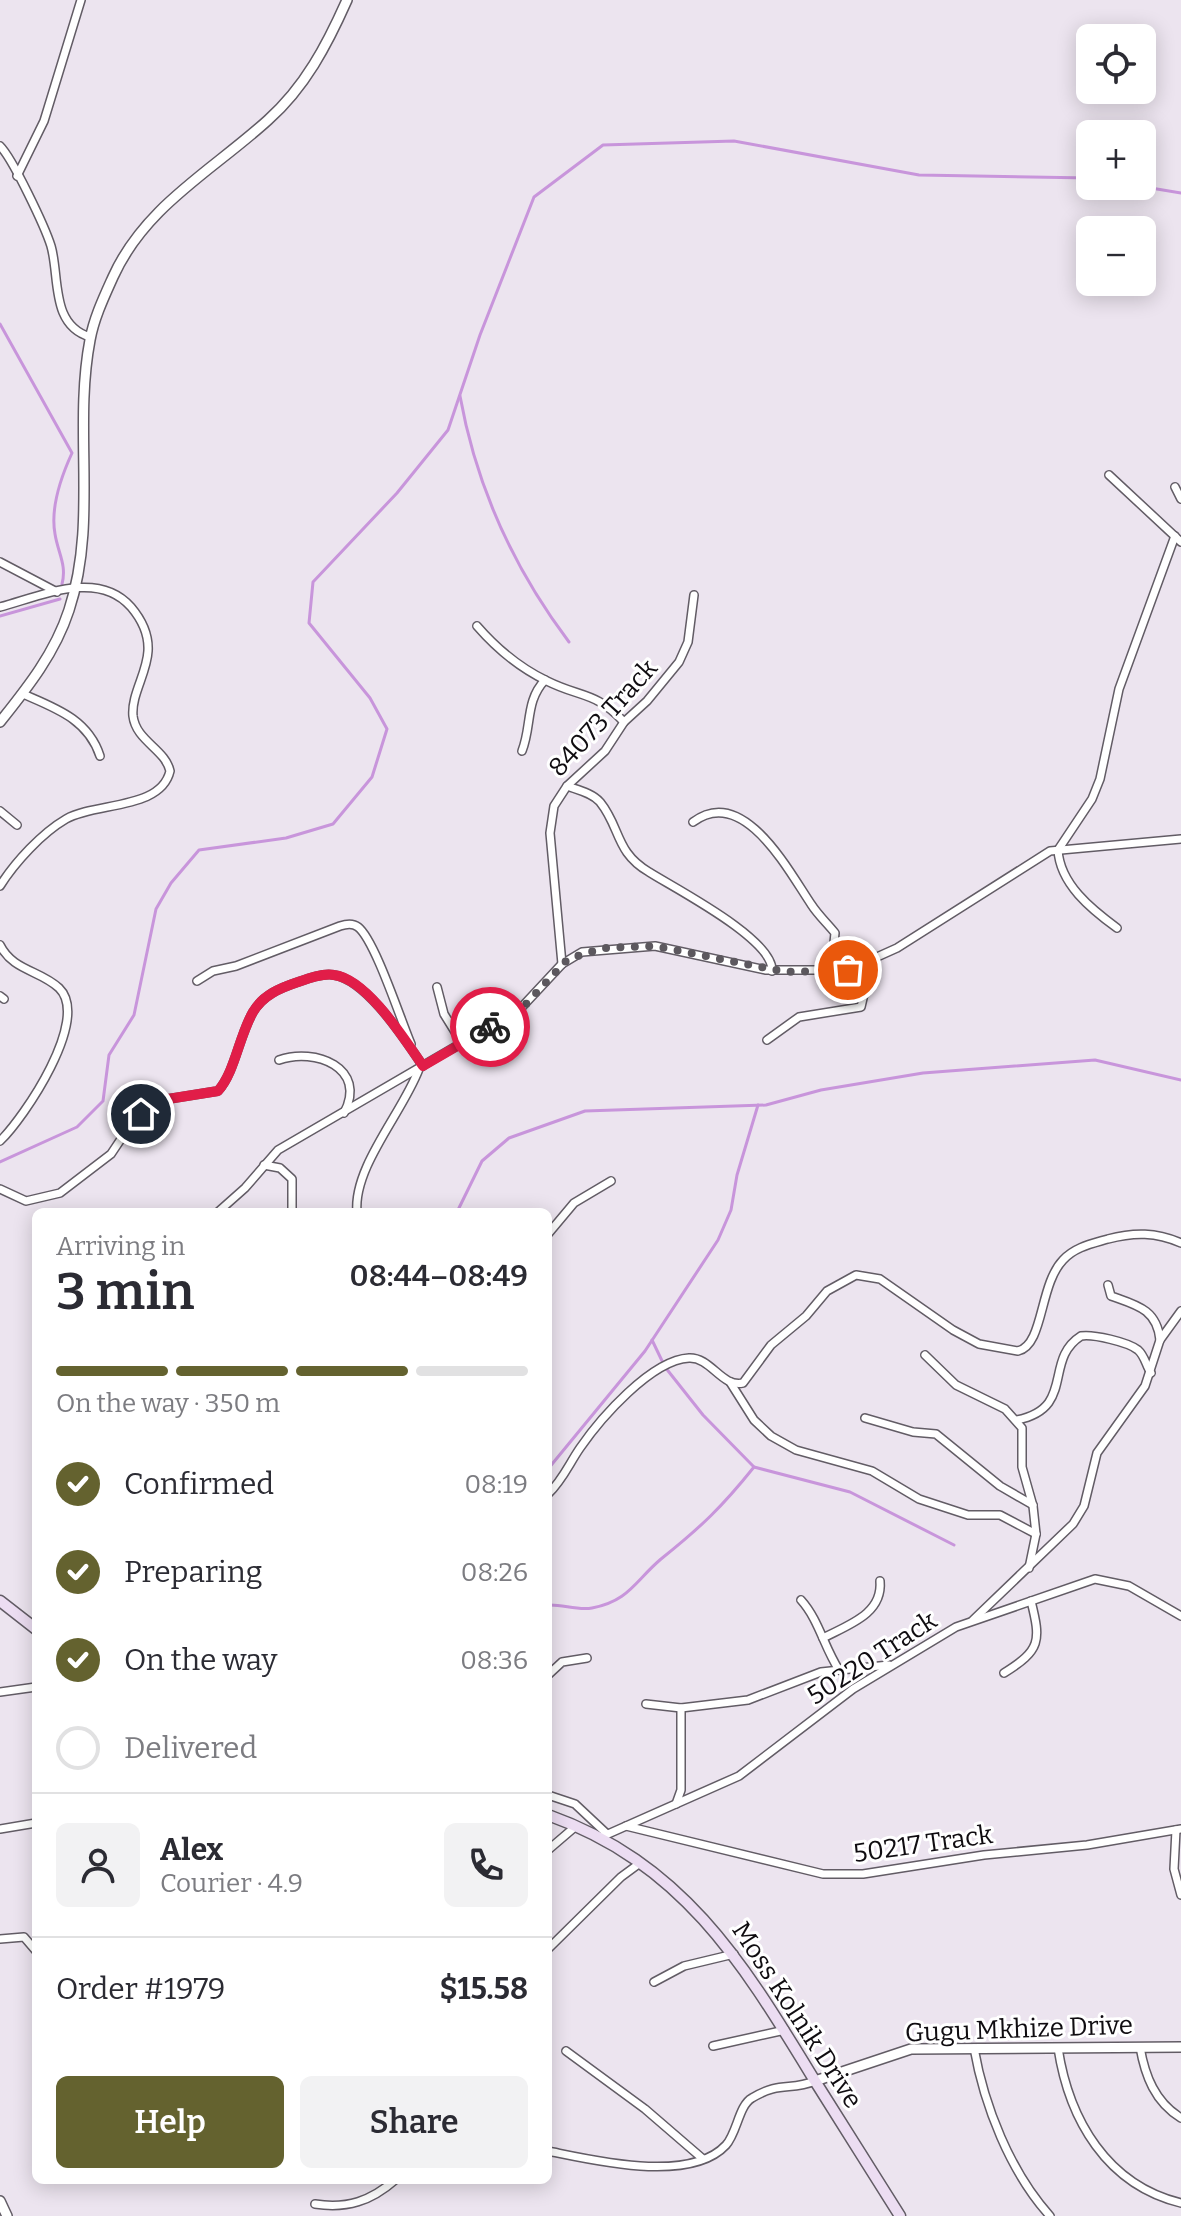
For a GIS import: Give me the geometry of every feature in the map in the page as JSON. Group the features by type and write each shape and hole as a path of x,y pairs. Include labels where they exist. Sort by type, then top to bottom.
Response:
{"main road":[{"path":"0,1601 32,1626"},
{"name":"Moss Kolnik Drive","path":"552,1817 603,1836 705,1918 734,1954 785,2030 900,2216"}],"street":[{"path":"17,176 44,121 81,0"},
{"path":"0,722 23,694 57,641 75,589 84,528 86,379 90,337 113,276 141,231 165,203 268,120 292,95 331,36 347,0"},
{"path":"0,146 49,238 59,305 77,330 90,337"},
{"path":"1109,475 1178,539 1119,689 1096,789 1058,850 1061,873 1096,913 1117,928"},
{"path":"1175,487 1181,499"},
{"path":"0,562 57,592"},
{"path":"0,607 75,589 110,588 126,600 144,625 148,650 134,717 140,733 168,763 169,777 163,787 150,795 85,810 66,819 40,841 0,886"},
{"name":"84073 Track","path":"562,964 550,821 556,802 567,786 605,751 624,722 657,690 684,654 694,595"},
{"path":"477,626 510,659 545,680 599,698 624,722"},
{"path":"522,751 529,734 531,699 545,680"},
{"path":"23,694 64,711 90,735 100,756"},
{"path":"567,786 599,801 620,846 636,864 724,919 764,951 773,963 772,971"},
{"path":"0,811 17,825"},
{"path":"693,822 710,812 734,815 748,823 771,846 835,933 831,971"},
{"path":"222,1208 245,1188 278,1150 520,1009 562,964 595,949 645,945 772,971 831,971 861,967 897,948 1035,857 1058,850 1181,839"},
{"path":"197,981 213,971 236,966 340,926 353,925 360,928 373,953 421,1067"},
{"path":"0,945 13,962 60,989 67,1006 60,1041 38,1093 20,1120 0,1141"},
{"path":"767,1040 799,1017 858,1009 864,994 861,967"},
{"path":"0,1189 26,1201 60,1193 111,1154 127,1130 149,1108 168,1099 218,1091 228,1078 237,1044 258,1004 280,989 309,979 329,974 351,980 370,998 414,1054"},
{"path":"437,987 444,1014 462,1043"},
{"path":"279,1060 314,1056 339,1066 350,1086 351,1097 343,1114"},
{"path":"357,1208 357,1196 365,1173 403,1107 421,1067"},
{"path":"264,1165 280,1168 292,1179 292,1208"},
{"path":"552,1229 574,1203 611,1181"},
{"path":"552,1488 599,1423 622,1399 661,1369 678,1360 694,1359 730,1382 739,1384 747,1380 771,1345 806,1316 827,1291 852,1276 880,1279 942,1323 979,1344 1018,1351 1029,1346 1037,1329 1044,1292 1053,1274 1074,1251 1130,1234 1163,1236 1181,1243"},
{"path":"1108,1285 1111,1296 1142,1307 1152,1315 1160,1340"},
{"path":"971,1622 1065,1535 1082,1511 1097,1453 1151,1373 1160,1340 1181,1311"},
{"path":"1017,1420 1035,1416 1049,1405 1063,1358 1081,1336 1091,1335 1133,1347 1143,1357 1151,1373"},
{"path":"925,1355 956,1385 998,1403 1017,1420 1023,1431 1022,1467 1033,1506 1036,1534 1029,1570"},
{"path":"730,1382 754,1420 771,1436 796,1450 872,1471 919,1499 968,1515 1000,1515 1036,1534"},
{"path":"865,1418 913,1432 936,1434 1000,1486 1033,1506"},
{"name":"50220 Track","path":"603,1836 745,1773 889,1665 929,1640 971,1622 1084,1581 1105,1579 1129,1586 1181,1616"},
{"path":"823,1638 876,1605 881,1593 880,1581"},
{"path":"801,1600 812,1612 839,1670"},
{"path":"1004,1673 1027,1658 1037,1642 1031,1601"},
{"path":"552,1671 562,1662 587,1658"},
{"path":"646,1704 681,1708 762,1697 803,1678 839,1670 889,1665"},
{"path":"0,1692 32,1688"},
{"path":"676,1804 681,1790 681,1708"},
{"path":"552,1796 575,1804 603,1836"},
{"path":"0,1829 32,1824"},
{"path":"552,1846 576,1826"},
{"name":"50217 Track","path":"626,1826 768,1861 847,1876 984,1855 1087,1845 1179,1829"},
{"path":"1179,1829 1174,1869 1181,1895"},
{"path":"552,1945 621,1877 640,1863"},
{"path":"0,1939 24,1937 32,1946"},
{"path":"654,1982 684,1966 734,1954"},
{"path":"713,2046 785,2030"},
{"path":"1140,2047 1151,2087 1167,2109 1181,2118"},
{"name":"Gugu Mkhize Drive","path":"815,2081 911,2049 1181,2047"},
{"path":"974,2048 981,2081 1012,2158 1030,2192 1050,2216"},
{"path":"1058,2048 1074,2105 1103,2157 1130,2182 1151,2194 1181,2203"},
{"path":"566,2051 645,2109 703,2159"},
{"path":"552,2152 639,2166 703,2159 727,2144 747,2100 771,2086 802,2086 815,2081"},
{"path":"315,2204 334,2207 360,2202 389,2184"},
{"path":"0,2201 7,2216"}],"waterway":[{"path":"0,1162 77,1127 103,1101 109,1055 134,1015 156,909 171,883 199,850 286,838 333,824 372,777 387,729 370,698 309,623 313,582 397,493 448,430 480,335 534,197 603,145 734,141 919,175 1076,178"},
{"path":"1156,189 1181,193"},
{"path":"0,324 72,453 60,482 54,513 55,534 63,565 62,584"},
{"path":"460,396 476,462 500,525 531,585 569,642"},
{"path":"0,616 60,599"},
{"path":"459,1208 482,1161 509,1138 585,1111 766,1105 821,1090 923,1073 1095,1060 1181,1080"},
{"path":"552,1464 645,1351 718,1240 731,1210 737,1175 758,1105"},
{"path":"652,1340 665,1367 703,1415 754,1467 850,1492 954,1545"},
{"path":"552,1605 592,1608 623,1595 710,1516 754,1467"}],"way so far":[{"path":"490,1027 525,1005 568,959 582,952 604,948 655,946 786,972 848,970"}],"route":[{"path":"141,1114 168,1099 218,1091 228,1078 237,1044 258,1004 280,989 321,975 345,977 363,990 423,1066 490,1027"}]}
